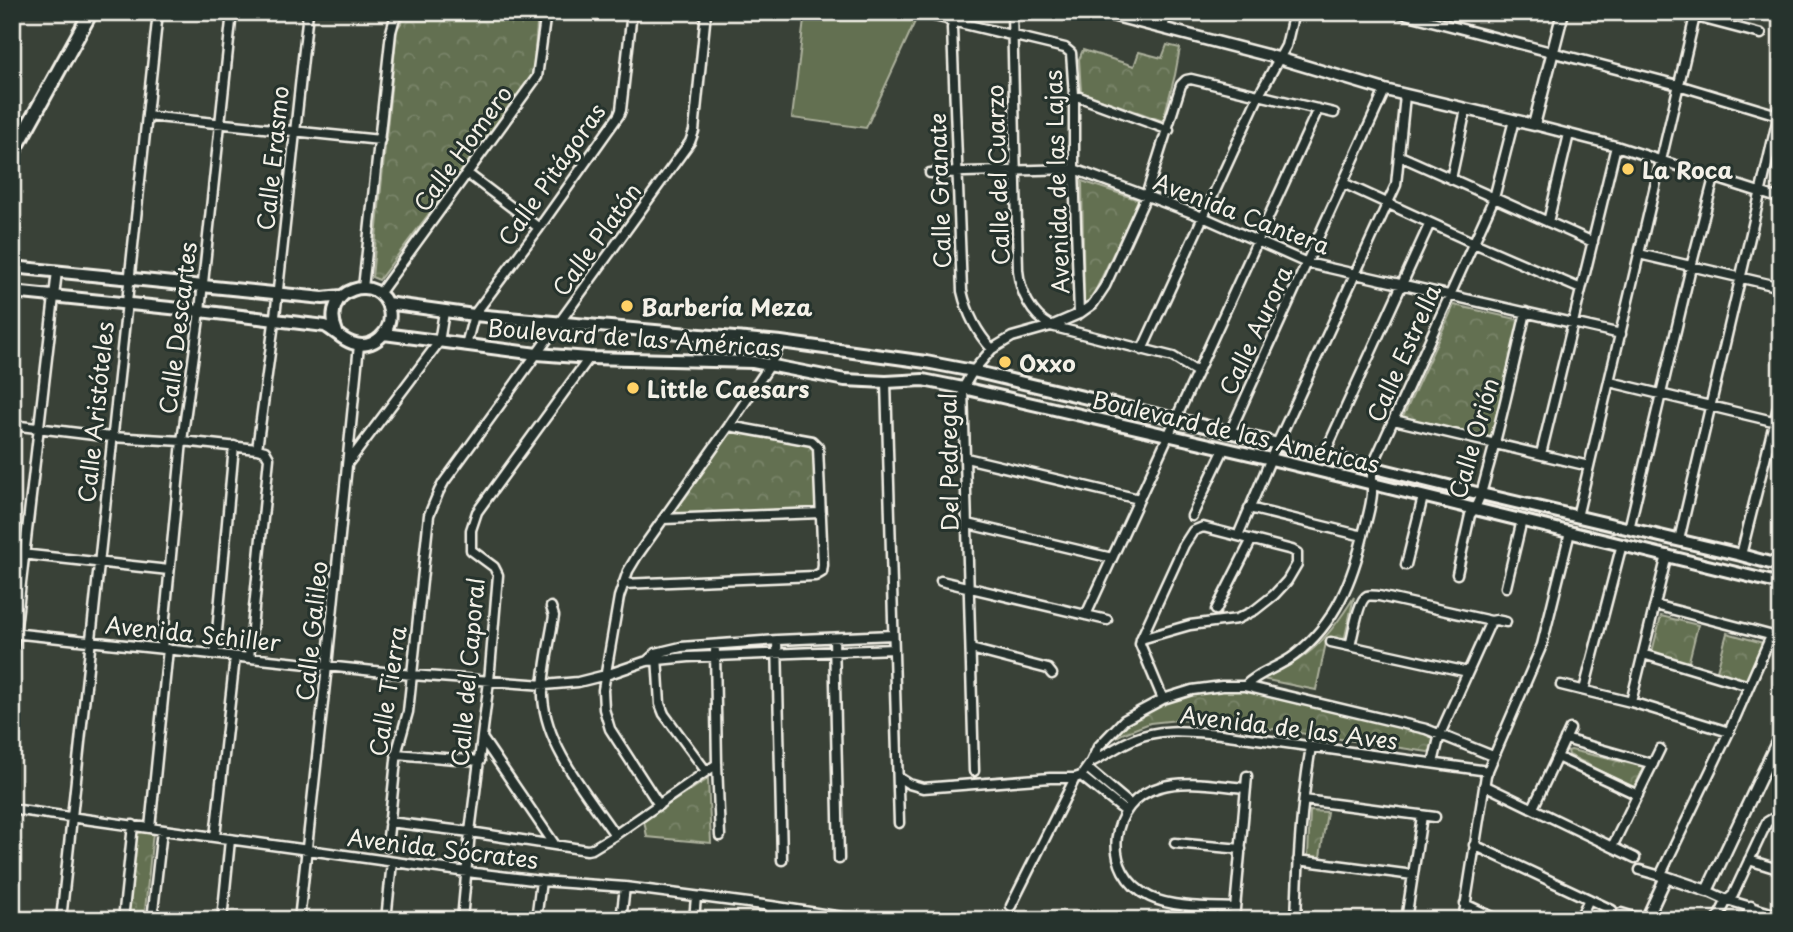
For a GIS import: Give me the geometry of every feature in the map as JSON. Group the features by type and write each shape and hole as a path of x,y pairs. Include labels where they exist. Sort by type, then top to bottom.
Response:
{"main road":[{"path":"12,139 83,12"},
{"path":"12,155 91,12"},
{"path":"12,267 323,298 341,296 354,289 363,288"},
{"name":"Boulevard de las Américas","path":"363,288 372,290 383,298 444,312 781,342 973,371 1781,566"},
{"path":"12,292 200,311 276,314 325,326 349,343 359,345 377,341 384,334 390,312 383,298"},
{"path":"337,332 333,315 341,296"},
{"name":"Boulevard de las Américas","path":"384,334 537,354 727,361 770,365 845,380 923,380 1271,459 1781,584"},
{"path":"923,380 926,362"}],"street":[{"name":"Calle Aristóteles","path":"61,920 158,12"},
{"name":"Calle Descartes","path":"150,828 169,570 232,12"},
{"name":"Calle Erasmo","path":"257,449 276,314 307,12"},
{"path":"363,288 391,32 400,12"},
{"name":"Calle Homero","path":"383,298 537,77 545,12"},
{"name":"Calle Pitágoras","path":"466,345 474,316 619,115 632,12"},
{"name":"Calle Platón","path":"435,500 444,482 690,142 694,131 706,12"},
{"name":"Calle del Cuarzo","path":"1012,12 1019,280 1031,308 1051,326"},
{"path":"1100,12 1278,58 1385,90 1616,146 1781,200"},
{"path":"1163,28 1167,12"},
{"path":"1142,350 1259,95 1286,46 1294,12"},
{"path":"1397,12 1426,16 1779,115 1679,540"},
{"path":"1534,125 1563,12"},
{"path":"1677,12 1695,14 1761,34"},
{"path":"1577,517 1695,14"},
{"path":"934,16 953,23 1012,35"},
{"name":"Calle Granate","path":"953,23 962,291 967,311 992,349"},
{"name":"Avenida de las Lajas","path":"1012,35 1069,50 1072,55 1079,314"},
{"name":"Del Pedregal","path":"974,771 963,388 973,371 992,349 1012,337 1051,326 1079,314 1093,304 1105,286 1146,195 1181,85 1186,80 1259,95"},
{"name":"Calle Aurora","path":"1230,432 1385,90"},
{"path":"1074,95 1168,130"},
{"path":"1259,95 1334,113"},
{"path":"1240,531 1354,273 1396,185 1405,95"},
{"path":"1086,615 1318,109"},
{"path":"1451,179 1466,109"},
{"path":"147,116 380,140"},
{"name":"Calle Estrella","path":"1245,686 1254,678 1283,664 1314,639 1345,592 1363,536 1370,503 1373,467 1494,198 1514,120"},
{"path":"1548,222 1569,134"},
{"path":"1541,454 1616,146"},
{"path":"1400,156 1593,242"},
{"name":"Avenida Cantera","path":"930,173 1074,169 1203,217 1307,263 1621,334"},
{"path":"468,174 539,228"},
{"path":"1629,529 1714,178"},
{"path":"1343,183 1581,289"},
{"path":"1324,455 1430,223"},
{"path":"1639,254 1781,287"},
{"path":"12,661 57,271"},
{"path":"346,465 439,342 444,312"},
{"name":"Calle Orión","path":"1457,574 1470,515 1475,510 1481,494 1495,443 1526,312"},
{"path":"1051,326 1180,360 1197,372"},
{"path":"659,805 610,729 604,709 603,690 619,597 637,556 729,426 770,365 781,342"},
{"name":"Calle Galileo","path":"299,920 359,345"},
{"name":"Calle del Caporal","path":"462,920 489,681 498,571 471,550 472,522 492,489 589,358"},
{"path":"886,382 899,822"},
{"path":"1610,382 1778,422"},
{"path":"1741,555 1778,422 1781,395"},
{"path":"1394,419 1589,466"},
{"path":"12,425 265,451 269,458 249,658"},
{"path":"623,584 819,575 823,569 819,452 816,443 729,426"},
{"path":"215,654 234,446"},
{"path":"1192,516 1224,449"},
{"path":"966,458 1139,499"},
{"path":"1406,565 1423,497"},
{"name":"Calle Tierra","path":"387,847 396,754 408,712 429,515 435,500"},
{"path":"1249,508 1363,536"},
{"path":"663,519 821,513"},
{"path":"1506,587 1522,520"},
{"path":"968,524 1112,558"},
{"path":"1141,639 1190,625 1237,619 1255,610 1280,589 1293,573 1298,555 1292,550 1203,527 1193,530 1141,639 1141,647 1163,699"},
{"path":"1463,920 1484,785 1493,756 1540,652 1570,531"},
{"path":"1216,610 1251,541"},
{"path":"1584,690 1622,544"},
{"path":"12,553 169,570"},
{"path":"1631,702 1667,555"},
{"path":"941,582 1107,620"},
{"path":"1350,646 1360,605 1368,596 1506,622"},
{"path":"1655,605 1781,638"},
{"path":"551,607 554,616 544,685 545,713 560,754 615,835"},
{"path":"1433,763 1440,734 1491,621"},
{"name":"Avenida Schiller","path":"14,633 412,675 544,685 564,684 606,675 657,657"},
{"path":"657,657 681,647 893,635"},
{"path":"1474,845 1616,912 1645,920 1771,636"},
{"path":"834,638 839,859"},
{"path":"777,640 782,860"},
{"path":"1331,642 1468,672"},
{"path":"715,645 720,836"},
{"path":"657,657 894,649"},
{"path":"971,649 1048,669 1052,674"},
{"path":"1643,654 1749,686"},
{"path":"215,837 235,657"},
{"path":"657,657 663,714 706,771"},
{"path":"1561,685 1631,702 1729,732"},
{"name":"Avenida de las Aves","path":"1010,906 1078,777 1089,765 1098,747 1124,720 1163,699 1203,688 1245,686 1440,734 1493,756"},
{"path":"1533,808 1570,729"},
{"name":"Avenida de las Aves","path":"1089,765 1135,738 1179,731 1221,734 1488,771"},
{"path":"1707,891 1781,734"},
{"path":"482,738 555,845"},
{"path":"1565,739 1653,764"},
{"path":"1296,920 1298,860 1311,747"},
{"path":"1612,847 1660,748"},
{"path":"396,754 480,761"},
{"path":"1557,757 1638,794"},
{"path":"389,822 587,850 615,835 717,764"},
{"path":"1089,765 1128,809"},
{"path":"1234,920 1247,776"},
{"path":"898,777 923,788 1078,777 1128,809"},
{"path":"1235,908 1162,901 1150,897 1131,883 1121,869 1116,847 1118,827 1128,809 1146,792 1169,785 1197,784 1246,789"},
{"path":"1484,785 1634,858"},
{"path":"1304,800 1435,817"},
{"path":"12,817 13,809"},
{"name":"Avenida Sócrates","path":"13,809 467,872 625,887 869,920"},
{"path":"1406,920 1422,816"},
{"path":"1717,920 1727,900 1733,895 1767,822 1777,820"},
{"path":"123,920 133,825"},
{"path":"152,920 162,830"},
{"path":"222,920 230,840"},
{"path":"1175,843 1241,849"},
{"path":"1298,860 1413,875"},
{"path":"1749,860 1781,870"},
{"path":"386,920 392,862"},
{"path":"1640,870 1781,916"},
{"path":"536,920 541,880"},
{"path":"621,920 625,887"},
{"path":"694,920 696,897"},
{"path":"1579,920 1588,899"},
{"path":"1465,904 1499,920"},
{"path":"769,920 771,906"},
{"path":"1745,920 1751,906"}],"green space":[{"path":"409,12 538,12 533,76 379,280 372,277 397,29"},
{"path":"805,12 909,12 918,15 866,128 792,118"},
{"path":"1167,45 1180,48 1163,121 1081,92 1079,59 1083,50 1134,66 1139,52 1162,58"},
{"path":"1082,181 1139,200 1089,304 1084,308"},
{"path":"1454,305 1521,320 1491,441 1402,419"},
{"path":"735,427 813,446 816,508 677,514 674,511"},
{"path":"1354,597 1344,641 1327,638 1316,690 1262,679 1293,664 1316,646 1335,625"},
{"path":"1661,616 1698,625 1688,665 1651,656"},
{"path":"1727,633 1763,643 1746,682 1716,674"},
{"path":"1227,685 1434,732 1434,748 1428,752 1231,723 1178,720 1150,723 1109,741 1137,714 1155,704 1185,693"},
{"path":"1568,751 1644,767 1635,786 1631,787 1569,755"},
{"path":"708,779 711,843 647,837 644,820"},
{"path":"1310,811 1327,812 1320,857 1308,856"},
{"path":"135,830 153,832 144,920 125,920"}],"waterway":[{"path":"1776,12 1781,35"}],"place":[{"name":"La Roca","path":"1628,169"},
{"name":"Barbería Meza","path":"627,306"},
{"name":"Oxxo","path":"1005,362"},
{"name":"Little Caesars","path":"633,388"}]}
